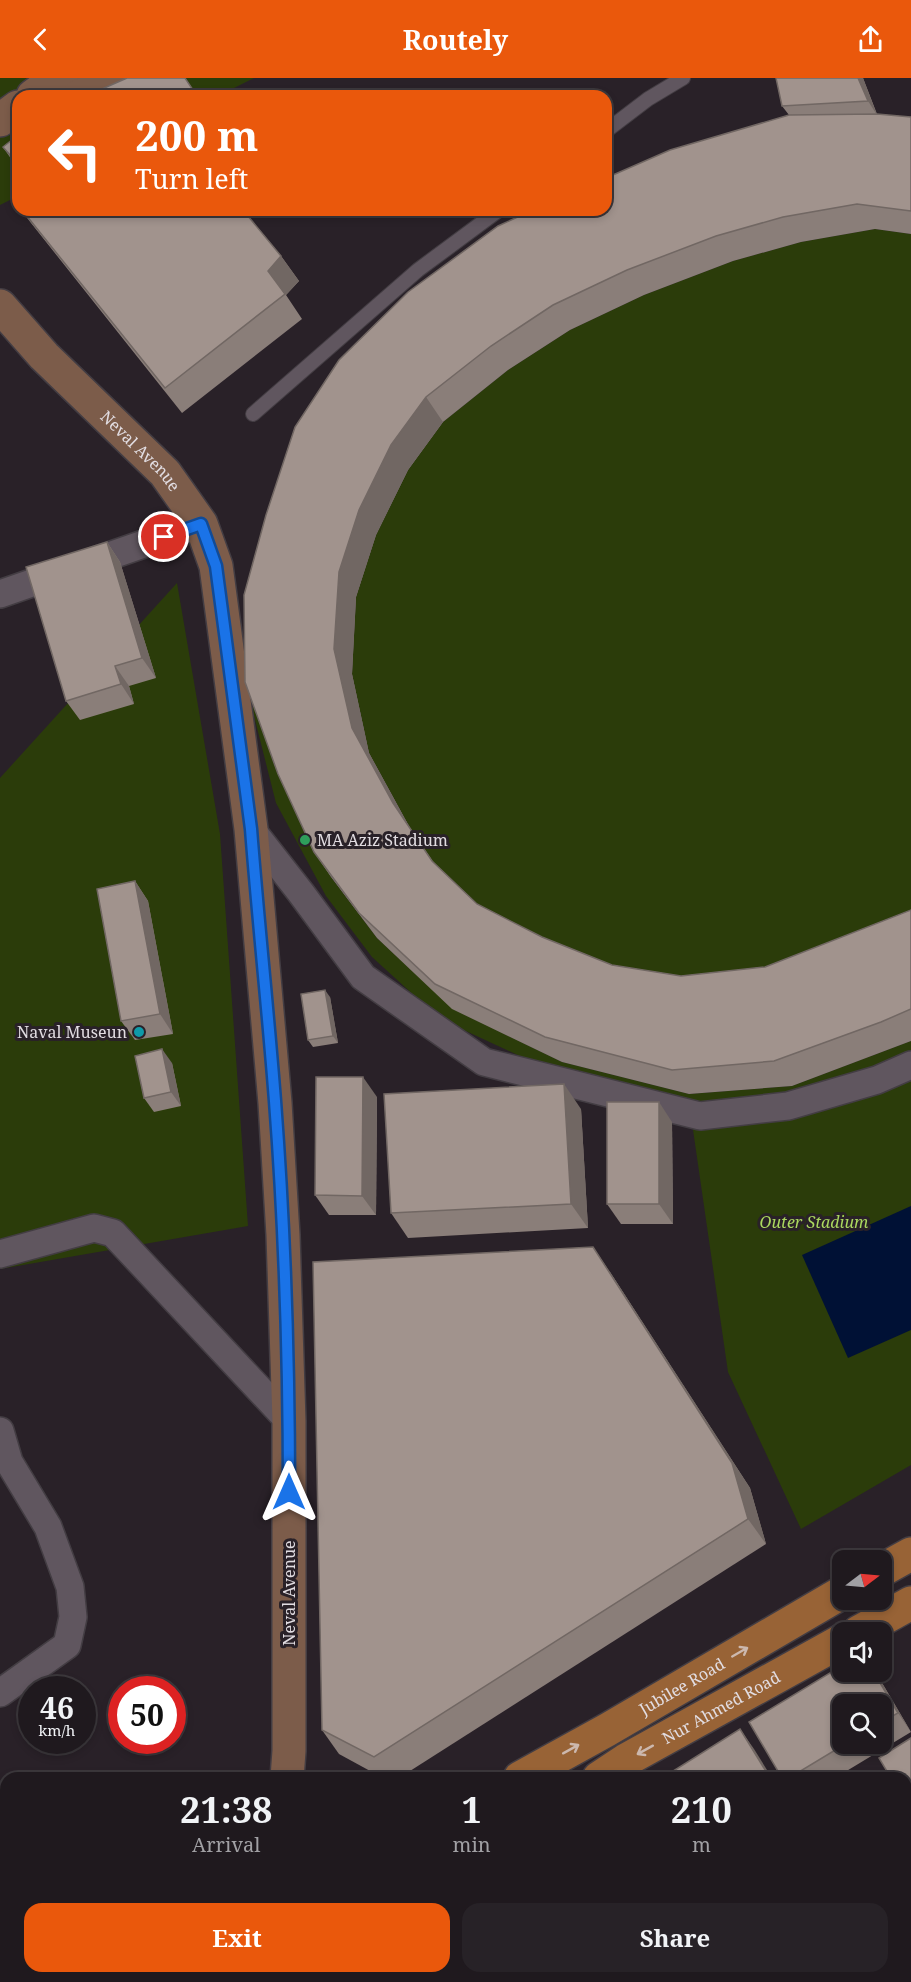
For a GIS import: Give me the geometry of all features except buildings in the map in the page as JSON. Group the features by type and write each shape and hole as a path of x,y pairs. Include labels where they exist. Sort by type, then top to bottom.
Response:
{"main road":[{"path":"41,90 64,78"},
{"path":"95,90 126,78"},
{"path":"0,121 12,112"},
{"name":"Neval Avenue","path":"0,306 44,356 165,472 201,524 216,566 251,829 275,1102 283,1235 289,1421 287,1772"},
{"path":"892,1564 911,1554"},
{"name":"Jubilee Road","path":"531,1772 832,1598"},
{"path":"878,1622 911,1604"},
{"name":"Nur Ahmed Road","path":"608,1772 832,1646"}],"street":[{"path":"0,594 201,524"},
{"path":"251,829 363,977 484,1062 700,1116 788,1106 877,1080 911,1065"},
{"path":"0,1254 94,1228 113,1233 289,1421"},
{"path":"0,1431 9,1462 48,1527 70,1587 73,1617 67,1645 0,1693"}],"lane":[{"path":"612,126 648,99 683,78"},
{"path":"252,414 418,270 491,216"}],"green space":[{"path":"0,78 254,78 230,90 12,90 12,199 0,205"},
{"path":"911,119 911,140 807,140 687,174 612,207 612,190 690,155 781,127"},
{"name":"MA Aziz Stadium","path":"554,216 592,216 515,250 426,317 356,385 313,452 283,540 261,620 263,707 295,799 331,877 377,938 453,1009 562,1062 689,1094 792,1086 911,1041 911,1465 801,1529 728,1372 689,1102 565,1077 440,1019 372,957 326,896 276,803 253,712 252,611 266,528 288,461 343,372 415,303 509,236"},
{"path":"875,229 911,234 911,942 782,991 560,962 449,886 410,828 369,753 352,674 356,597 376,535 408,470 443,422 508,370 570,330 644,295 733,261 801,242"},
{"path":"177,583 220,834 248,1226 0,1269 0,778"}],"water":[{"path":"911,1206 911,1330 848,1358 802,1255"}],"place":[{"name":"MA Aziz Stadium","path":"305,840"},
{"name":"Naval Museun","path":"139,1032"}],"route":[{"path":"164,537 201,524 216,566 251,829 275,1102 284,1258 289,1492"}],"park label":[{"name":"Outer Stadium","path":"814,1222"}]}
